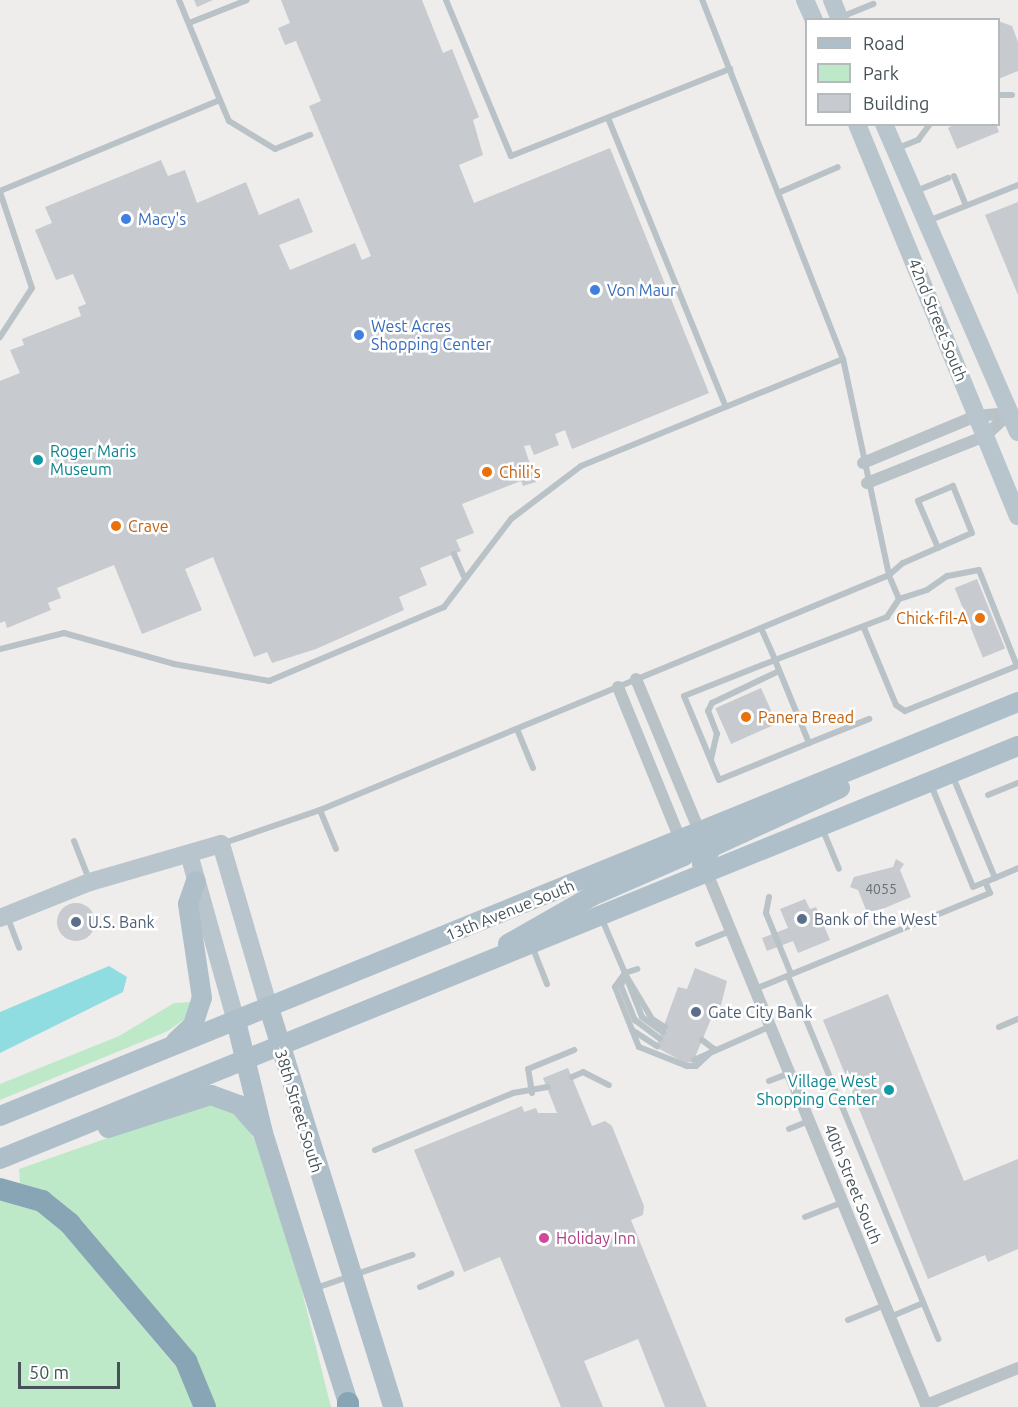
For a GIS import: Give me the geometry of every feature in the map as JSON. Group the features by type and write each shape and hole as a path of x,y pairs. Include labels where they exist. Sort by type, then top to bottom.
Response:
{"highway":[{"path":"0,1189 42,1201 70,1224 186,1361 205,1407"}],"main road":[{"path":"805,0 813,18"},
{"path":"832,0 840,18"},
{"name":"42nd Street South","path":"858,126 1018,516"},
{"name":"42nd Street South","path":"885,126 924,222 1014,412 1018,432"},
{"name":"13th Avenue South","path":"0,1116 681,841 1018,702"},
{"path":"9,1155 245,1062 1018,746"},
{"path":"707,873 702,863 712,847 796,812 894,754"},
{"path":"457,975 592,896 684,856 700,833"},
{"path":"3,917 90,882 221,844"},
{"name":"38th Street South","path":"221,844 279,1048 393,1407"},
{"path":"189,854 236,1021 263,1133 348,1406"},
{"path":"159,1052 183,1036 199,1012 201,974 188,904 196,881"},
{"path":"9,1155 211,1095 239,1105 263,1133"}],"street":[{"path":"863,463 976,416 1014,412"},
{"path":"867,483 985,436 1014,412"},
{"path":"636,679 700,833"},
{"path":"618,687 681,841"},
{"name":"40th Street South","path":"707,873 843,1202 924,1406"},
{"path":"924,1406 1018,1368"}],"lane":[{"path":"179,0 229,121 275,149 310,135"},
{"path":"189,23 247,0"},
{"path":"446,0 511,156 730,69"},
{"path":"702,0 843,359 867,483 889,575 899,599"},
{"path":"842,18 874,4"},
{"path":"1000,95 1012,95"},
{"path":"0,337 32,288 0,192 220,100"},
{"path":"608,118 724,405"},
{"path":"895,150 918,140 928,126"},
{"path":"778,193 838,167"},
{"path":"912,193 951,177 966,205"},
{"path":"924,222 1018,185"},
{"path":"0,649 64,633 174,664 269,681 431,615 444,607 464,576 511,519 581,466 724,405 843,359"},
{"path":"221,844 320,810 889,575 938,548 972,533 953,486 918,501 938,548"},
{"path":"454,554 464,576"},
{"path":"864,628 888,688 905,711 1017,666 979,570 947,576 927,591 899,599 886,617 864,628 684,696 719,780 869,719"},
{"path":"761,628 809,743"},
{"path":"711,760 717,734 708,711 712,702 779,671"},
{"path":"517,729 533,768"},
{"path":"951,773 995,878"},
{"path":"930,782 973,887 1018,868"},
{"path":"988,795 1018,783"},
{"path":"320,810 336,849"},
{"path":"822,826 839,869"},
{"path":"74,841 90,882"},
{"path":"755,989 990,893 985,882"},
{"path":"769,897 766,913 938,1339"},
{"path":"601,916 625,973 634,980 652,1019 664,1029"},
{"path":"3,917 20,948"},
{"path":"698,944 730,931"},
{"path":"532,945 548,984"},
{"path":"637,969 625,973 615,987 639,1047 687,1066 696,1066 714,1049"},
{"path":"625,973 621,986 635,1020 658,1042 632,1030"},
{"path":"999,1027 1018,1019"},
{"path":"696,1056 771,1026"},
{"path":"701,1043 714,1049"},
{"path":"532,1093 528,1069 574,1050"},
{"path":"572,1077 583,1072 609,1085"},
{"path":"769,1081 790,1073"},
{"path":"375,1150 513,1093 532,1093 547,1087"},
{"path":"789,1129 809,1121"},
{"path":"805,1218 843,1202"},
{"path":"313,1290 412,1255"},
{"path":"420,1287 451,1274"},
{"path":"848,1320 923,1303"}],"green space":[{"path":"191,1002 186,1018 168,1031 0,1100 0,1084 119,1036 174,1003"},
{"path":"205,1104 235,1112 255,1140 296,1267 331,1407 214,1407 62,1204 20,1183 19,1169"},
{"path":"0,1200 40,1212 62,1231 182,1374 196,1407 0,1407"}],"water":[{"path":"109,966 127,977 123,992 0,1053 0,1012"}],"building":[{"path":"194,0 213,0 197,7"},
{"name":"West Acres Shopping Center","path":"281,0 422,0 443,53 452,49 479,117 473,120 483,155 459,165 474,203 610,148 709,393 572,449 565,430 555,434 559,445 534,455 530,445 524,446 536,482 523,486 521,481 462,504 474,533 456,540 461,551 420,568 427,585 399,597 404,610 316,649 272,663 267,652 254,657 213,557 185,569 202,610 142,634 114,565 57,588 61,598 48,603 51,610 7,628 5,621 0,623 0,381 20,373 10,350 24,345 22,339 81,316 78,307 86,304 73,274 56,280 35,230 52,223 45,207 161,160 168,176 185,170 197,203 246,182 259,215 299,198 313,232 279,245 290,270 355,243 362,260 371,256 309,106 321,101 296,41 285,45 278,28 290,23"},
{"path":"1000,22 1012,26 1018,42 1018,71 1000,78"},
{"path":"952,126 997,126 999,132 957,149 948,128"},
{"path":"1018,202 1018,295 985,215"},
{"name":"Chick-fil-A","path":"977,579 1005,649 983,658 955,588"},
{"name":"Panera Bread","path":"761,688 777,724 731,744 715,708"},
{"path":"896,859 904,864 900,870 911,897 868,915 858,890 850,887 854,877 893,867"},
{"name":"Bank of the West","path":"805,899 810,909 816,907 830,940 798,953 793,941 767,951 762,938 788,928 780,909"},
{"name":"U.S. Bank","path":"76,903 89,909 95,922 89,935 76,941 63,935 57,922 63,909"},
{"name":"Gate City Bank","path":"695,968 727,981 717,1021 711,1019 693,1062 685,1063 656,1047 678,987 687,989"},
{"name":"Village West Shopping Center","path":"888,994 964,1181 1018,1159 1018,1249 988,1262 985,1255 928,1279 823,1020"},
{"name":"Holiday Inn","path":"568,1068 592,1126 605,1121 612,1126 644,1206 643,1215 631,1220 707,1407 665,1407 638,1339 584,1361 603,1407 561,1407 500,1257 464,1272 414,1150 522,1106 524,1112 536,1108 538,1113 557,1113 543,1078"}],"place":[{"name":"Macy's","path":"126,219"},
{"name":"Von Maur","path":"595,290"},
{"name":"West Acres Shopping Center","path":"359,335"},
{"name":"Roger Maris Museum","path":"38,460"},
{"name":"Chili's","path":"487,472"},
{"name":"Crave","path":"116,526"},
{"name":"Chick-fil-A","path":"980,618"},
{"name":"Panera Bread","path":"746,717"},
{"name":"Bank of the West","path":"802,919"},
{"name":"U.S. Bank","path":"76,922"},
{"name":"Gate City Bank","path":"696,1012"},
{"name":"Village West Shopping Center","path":"889,1090"},
{"name":"Holiday Inn","path":"544,1238"}]}
